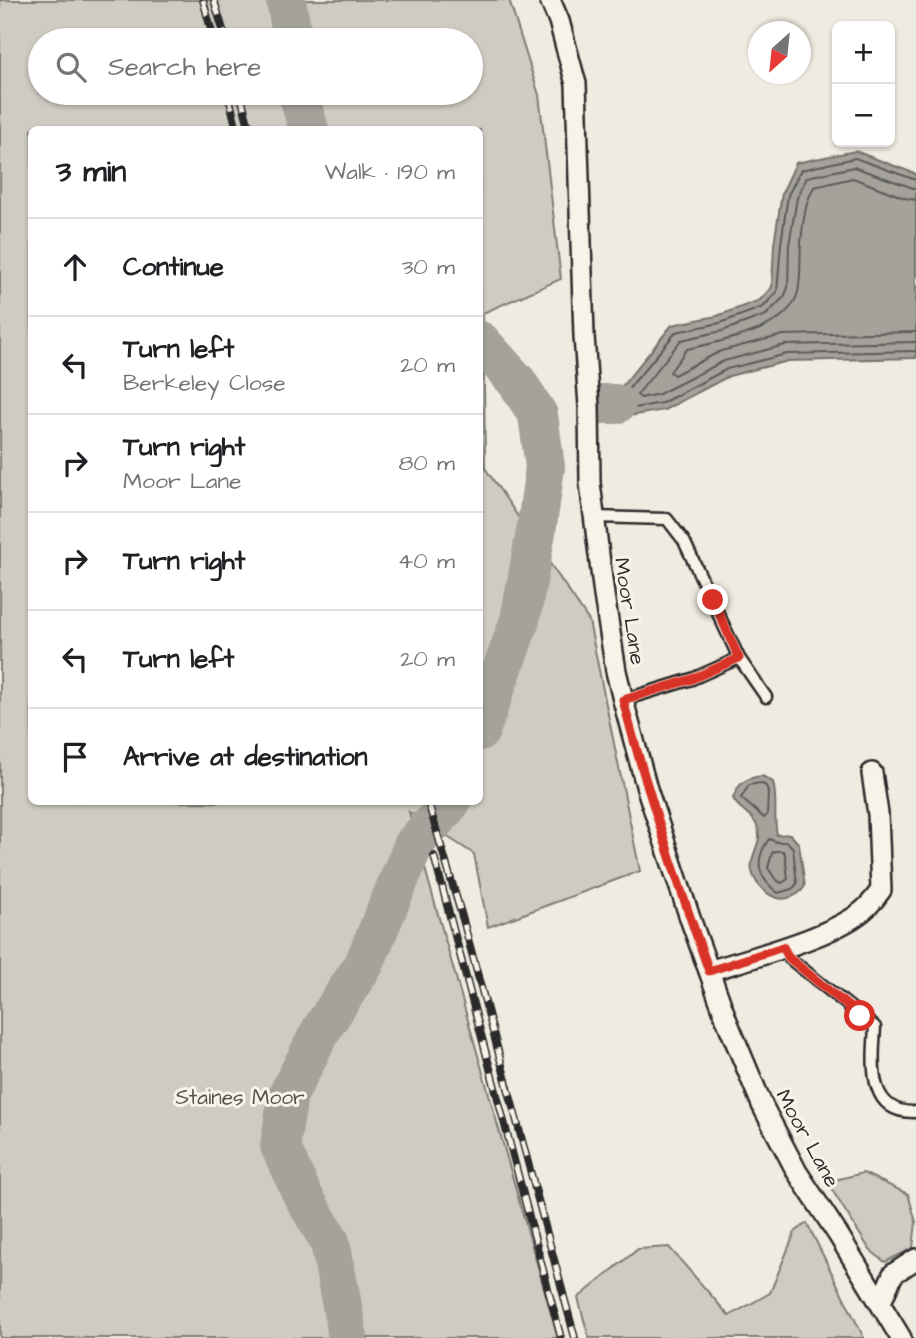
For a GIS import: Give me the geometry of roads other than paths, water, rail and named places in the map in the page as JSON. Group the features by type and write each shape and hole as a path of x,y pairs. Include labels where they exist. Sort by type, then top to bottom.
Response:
{"street":[{"name":"Moor Lane","path":"550,0 559,21 576,84 590,483 594,517 616,671 646,789 727,1021 763,1107 797,1172 881,1302 901,1338"},
{"path":"709,971 848,922 867,907 881,890 878,814 872,773"},
{"path":"881,1302 893,1274 916,1259"}],"lane":[{"path":"594,517 667,519 684,541 739,658 766,697"},
{"path":"623,700 692,679 739,658"},
{"path":"783,947 789,958 875,1027 872,1067 876,1089 889,1105 905,1113 916,1112"}],"water":[{"path":"855,151 916,174 916,358 788,361 729,376 664,410 623,417 616,404 619,390 672,325 717,316 760,300 772,287 774,244 782,193 796,163"},
{"path":"762,776 773,782 777,835 790,834 799,844 805,886 798,894 788,898 781,899 768,894 753,876 753,857 759,831 755,822 733,798 744,782"}],"waterway":[{"path":"286,0 291,28"},
{"path":"302,105 308,126"},
{"path":"483,344 517,382 538,415 545,467 520,620 483,723"},
{"path":"601,404 616,404"},
{"path":"348,1338 330,1242 302,1194 280,1146 288,1095 321,1030 364,964 414,844 448,805"}],"railway":[{"path":"203,0 211,28"},
{"path":"214,0 222,28"},
{"path":"231,105 236,126"},
{"path":"243,105 249,126"},
{"path":"429,805 463,920 575,1338"},
{"path":"434,856 561,1338"}],"park label":[{"name":"Staines Moor","path":"240,1097"}]}
